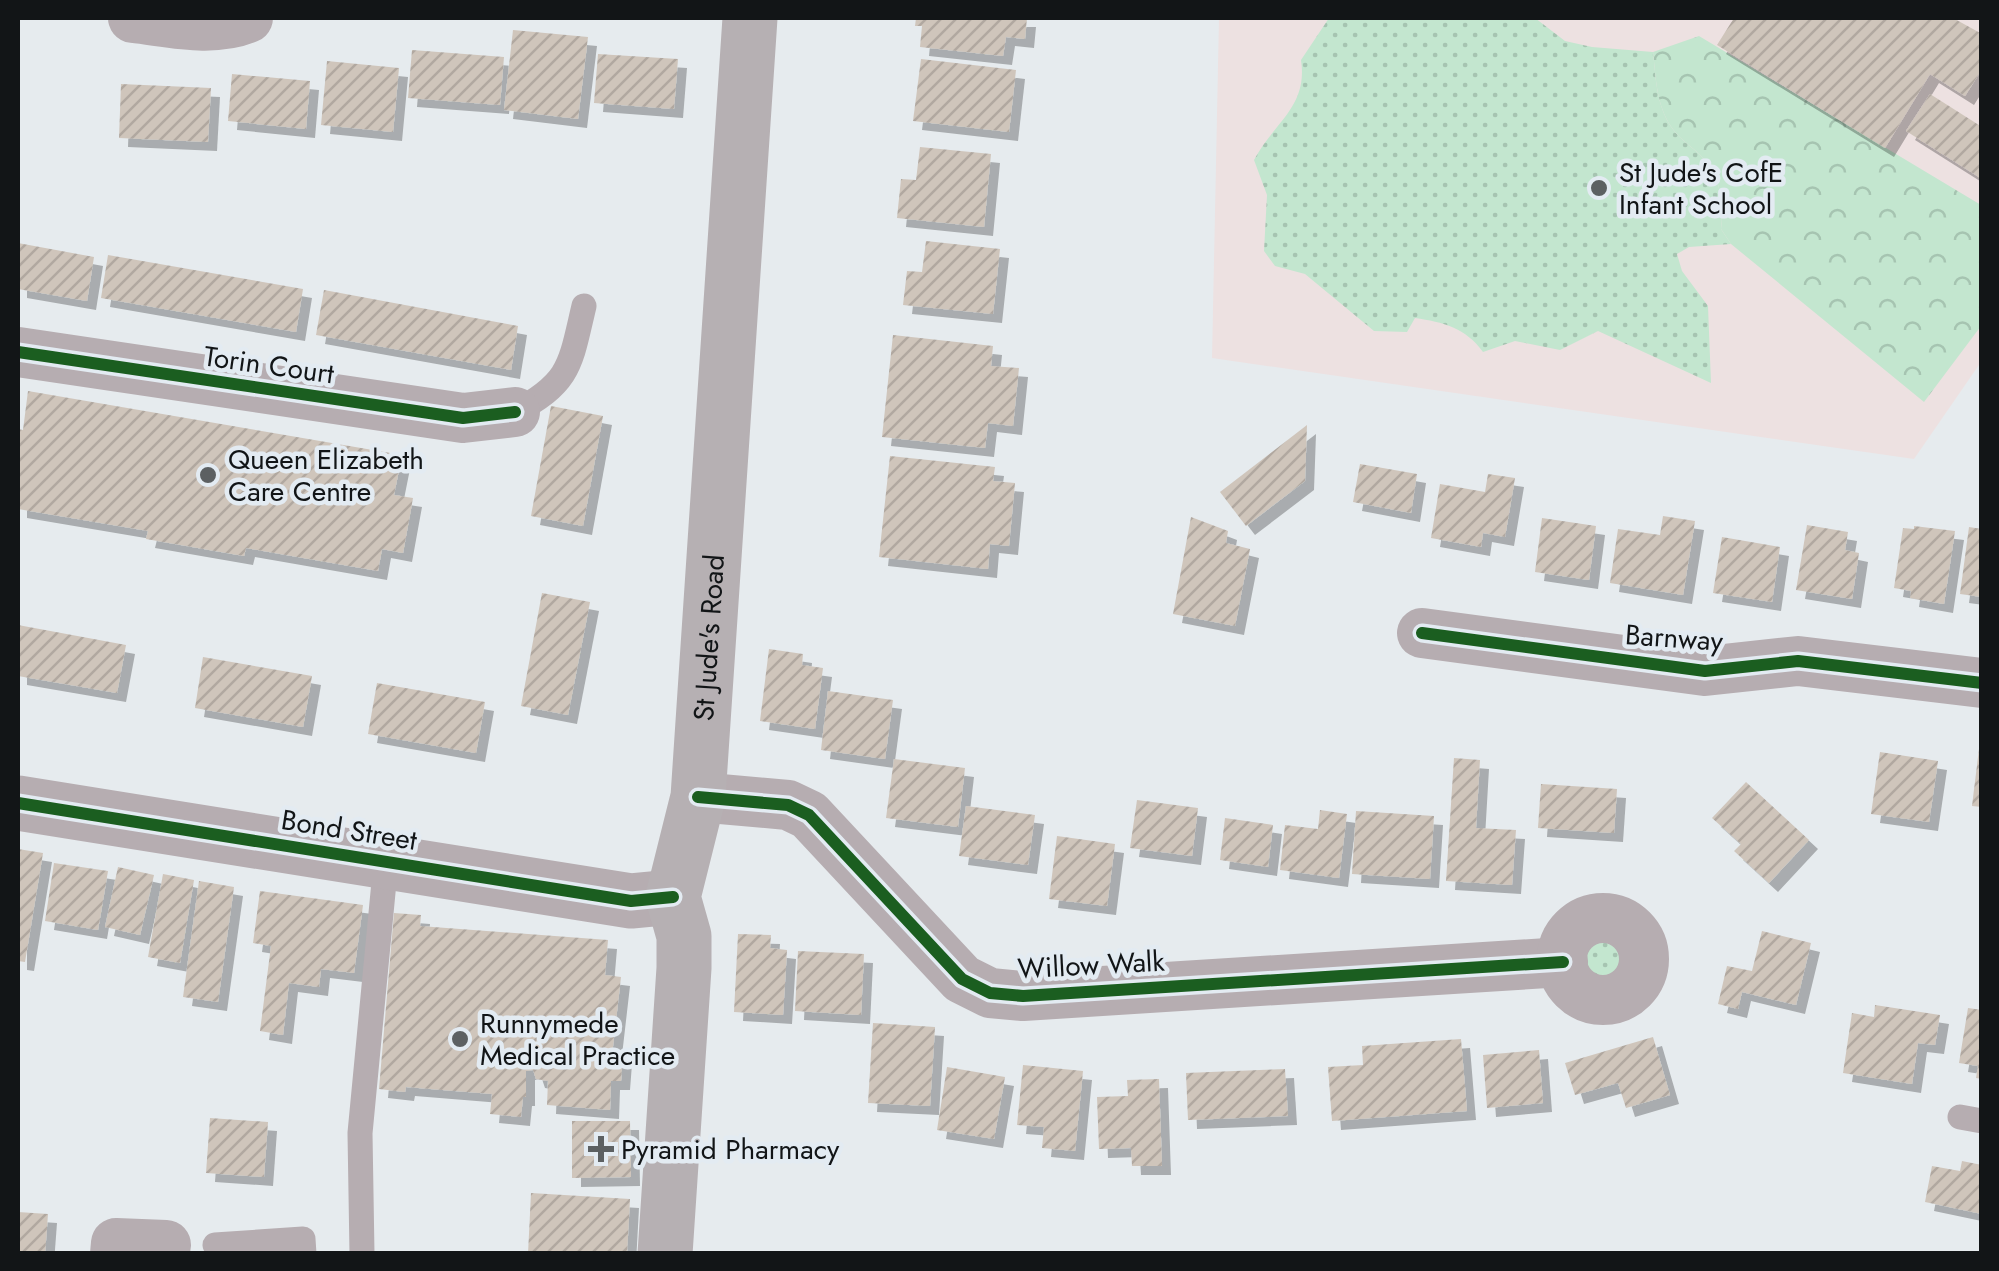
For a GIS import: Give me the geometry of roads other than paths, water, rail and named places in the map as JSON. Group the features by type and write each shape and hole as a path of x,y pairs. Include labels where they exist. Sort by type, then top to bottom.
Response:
{"main road":[{"name":"St Jude's Road","path":"665,1254 684,968 684,936 673,897 698,797 750,18"}],"street":[{"path":"133,18 204,26 233,24 248,18"},
{"name":"Torin Court","path":"18,352 463,418 515,412"},
{"name":"Barnway","path":"1422,633 1706,671 1798,661 1982,683"},
{"name":"Willow Walk","path":"698,797 788,805 809,816 962,979 990,993 1024,996 1562,962"},
{"name":"Bond Street","path":"18,802 630,901 673,897"},
{"path":"115,1254 116,1243 166,1245"}],"lane":[{"path":"515,412 543,397 570,366 584,306"},
{"path":"362,1254 360,1132 386,861"},
{"path":"215,1245 303,1239 304,1254"}],"place":[{"name":"St Jude's CofE Infant School","path":"1599,188"},
{"name":"Queen Elizabeth Care Centre","path":"208,475"},
{"name":"Runnymede Medical Practice","path":"460,1039"},
{"name":"Pyramid Pharmacy","path":"601,1149"}]}
